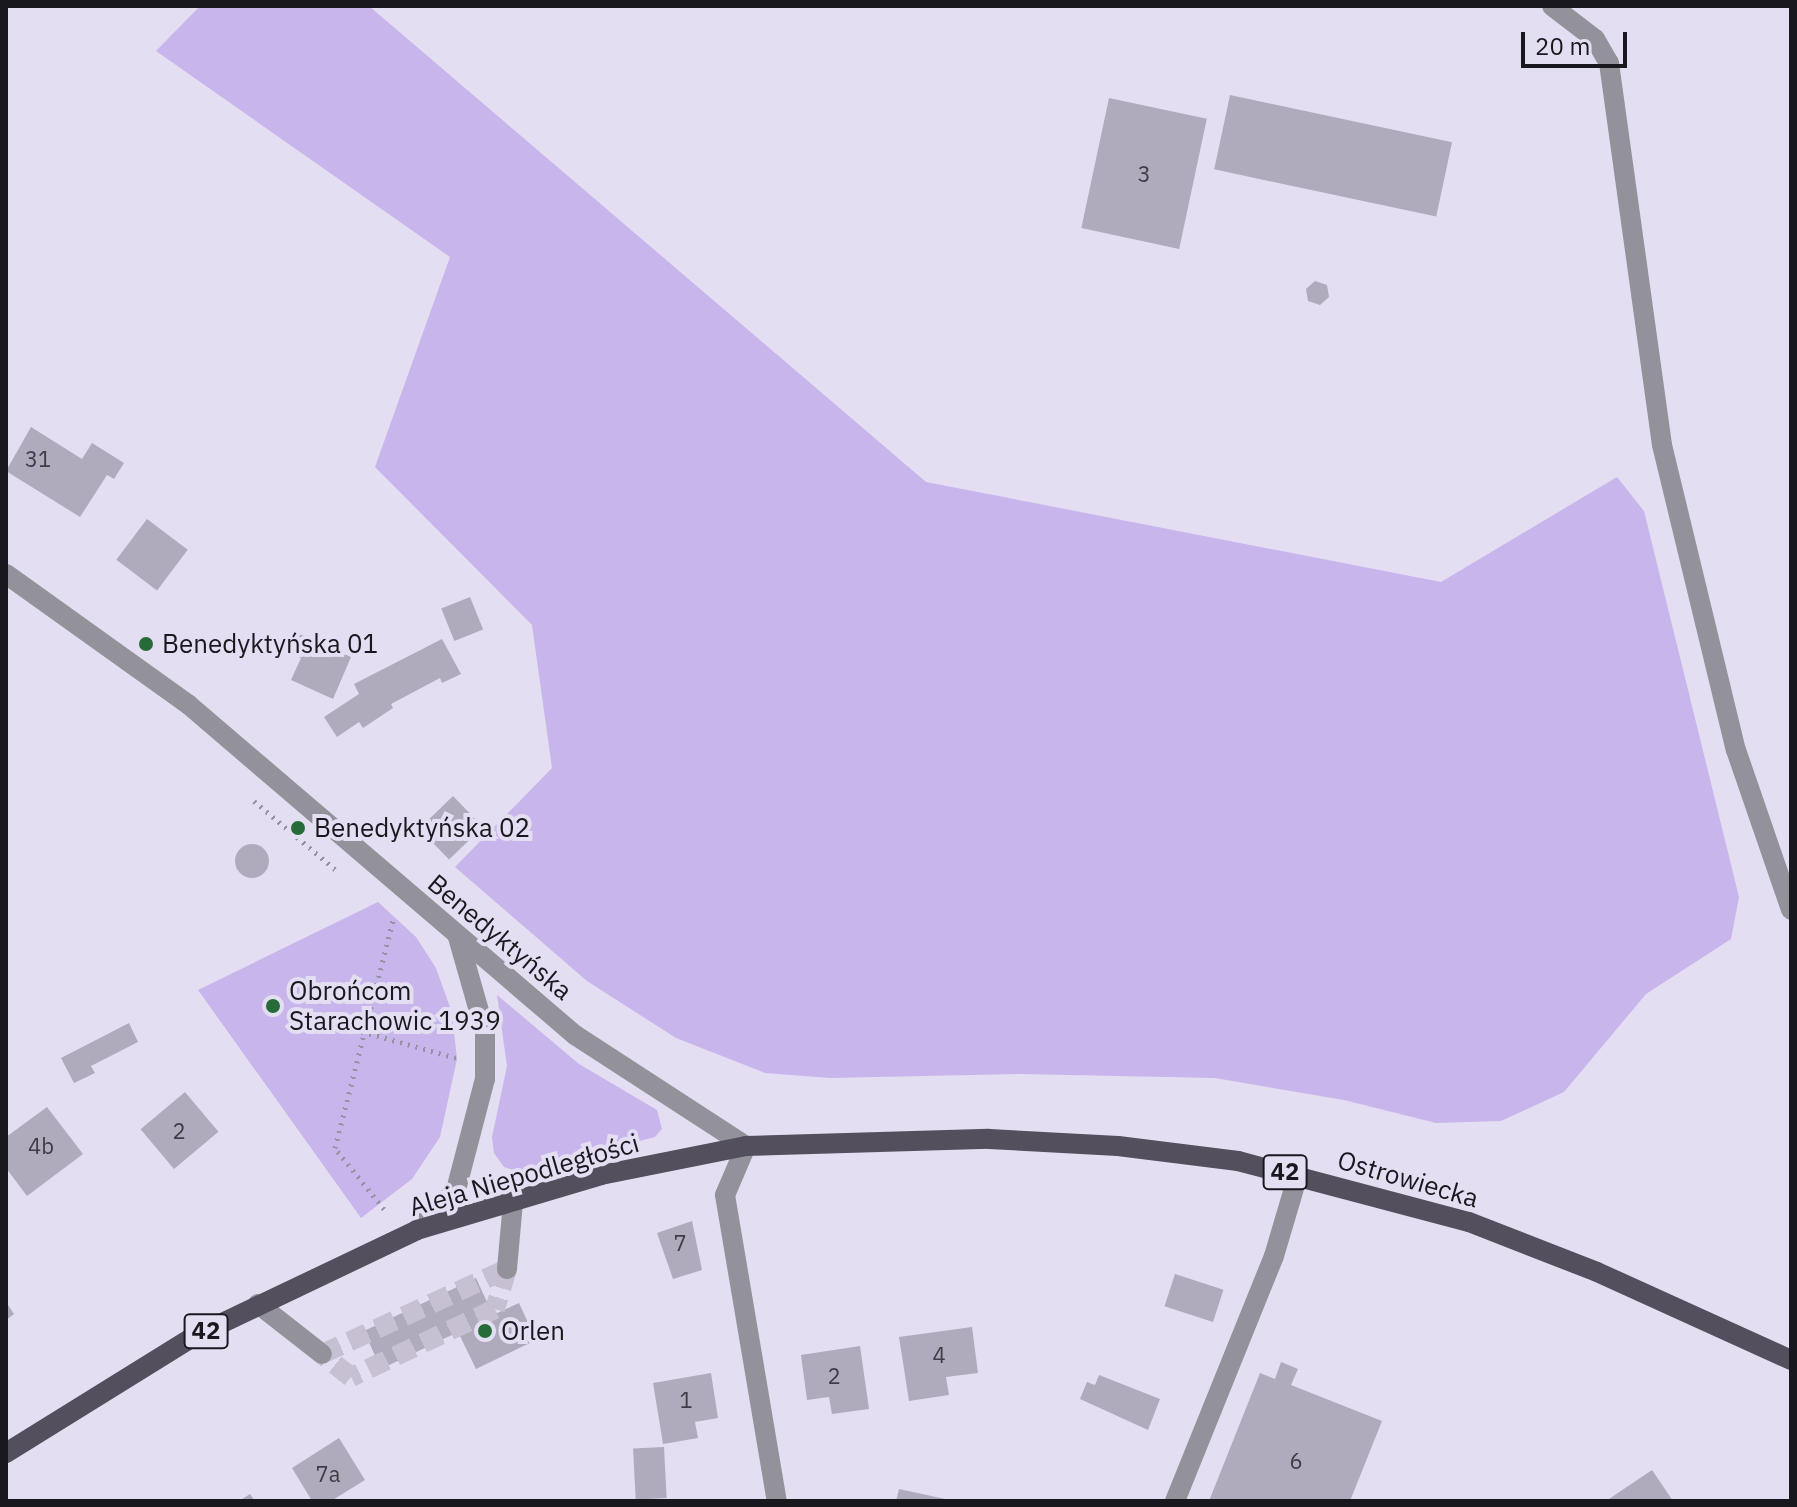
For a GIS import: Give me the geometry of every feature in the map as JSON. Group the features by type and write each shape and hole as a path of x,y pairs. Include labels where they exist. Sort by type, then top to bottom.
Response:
{"main road":[{"name":"Ostrowiecka","path":"746,1146 989,1139 1118,1146 1238,1161 1469,1222 1597,1272 1791,1360"},
{"name":"Aleja Niepodległości","path":"6,1453 88,1398 258,1304 417,1230 601,1175 746,1146"}],"street":[{"path":"1552,6 1595,39 1609,63 1632,254 1662,445 1736,750 1791,910"},
{"name":"Benedyktyńska","path":"6,574 189,705 456,934 614,1064 746,1146"},
{"path":"417,1230 456,1190 485,1079 485,1032 456,934"},
{"path":"746,1146 725,1195 777,1501"},
{"path":"1175,1501 1274,1256 1298,1175"},
{"path":"507,1269 513,1202"},
{"path":"258,1304 322,1354"}],"path":[{"path":"384,1209 335,1148 395,912"},
{"path":"300,1014 462,1059"}],"shaded area":[{"path":"200,6 369,6 926,482 1441,582 1617,477 1644,511 1739,897 1731,939 1646,994 1564,1092 1501,1121 1436,1123 1344,1100 1215,1078 1021,1074 830,1078 765,1073 676,1038 587,981 455,867 552,768 532,625 375,467 450,257 156,51"},
{"path":"378,902 416,937 436,968 452,1013 457,1059 440,1137 412,1179 361,1218 198,990"},
{"path":"497,995 579,1064 657,1110 662,1129 655,1137 519,1172 504,1167 494,1153 492,1137 507,1066"}],"building":[{"path":"1230,95 1452,142 1436,217 1214,169"},
{"path":"1109,98 1207,119 1179,249 1081,228"},
{"path":"1315,281 1327,285 1329,297 1320,305 1308,301 1306,289"},
{"path":"31,427 82,459 92,443 124,463 114,479 107,475 80,517 6,471"},
{"path":"147,519 188,550 157,590 116,560"},
{"path":"470,597 483,629 454,641 441,609"},
{"path":"295,632 351,657 333,699 291,680 301,658 286,651"},
{"path":"442,639 461,674 442,683 440,678 391,704 393,708 363,728 359,722 337,737 324,717 359,694 354,684"},
{"path":"453,796 483,827 449,860 419,829"},
{"path":"252,844 264,849 269,861 264,873 252,878 240,873 235,861 240,849"},
{"path":"129,1023 138,1042 91,1066 95,1073 74,1083 61,1058"},
{"path":"185,1092 218,1132 174,1169 141,1129"},
{"path":"47,1107 83,1154 27,1196 6,1168 6,1137"},
{"path":"692,1221 702,1270 673,1279 657,1233"},
{"path":"1175,1274 1224,1290 1213,1322 1164,1306"},
{"path":"476,1278 493,1315 519,1303 536,1340 476,1369 458,1332 381,1369 364,1331"},
{"path":"6,1302 14,1314 6,1320"},
{"path":"972,1327 978,1373 946,1377 949,1395 909,1401 899,1337"},
{"path":"860,1346 869,1409 832,1414 829,1397 807,1400 801,1355"},
{"path":"1281,1362 1298,1369 1291,1385 1382,1421 1350,1501 1209,1501 1260,1373 1275,1379"},
{"path":"711,1373 718,1418 695,1422 698,1438 663,1444 653,1383"},
{"path":"1099,1375 1160,1399 1148,1430 1080,1399 1087,1382 1095,1385"},
{"path":"339,1438 365,1480 331,1501 312,1501 292,1468"},
{"path":"664,1447 667,1498 636,1500 633,1449"},
{"path":"1652,1470 1673,1501 1606,1501"},
{"path":"899,1489 950,1500 950,1501 896,1501"},
{"path":"250,1494 255,1501 239,1501"}],"tunnel":[{"path":"507,1269 495,1309 351,1377 322,1354 507,1269"}],"place":[{"name":"Benedyktyńska 01","path":"146,644"},
{"name":"Benedyktyńska 02","path":"298,828"},
{"name":"Obrońcom Starachowic 1939","path":"273,1006"},
{"name":"Orlen","path":"485,1331"}]}
